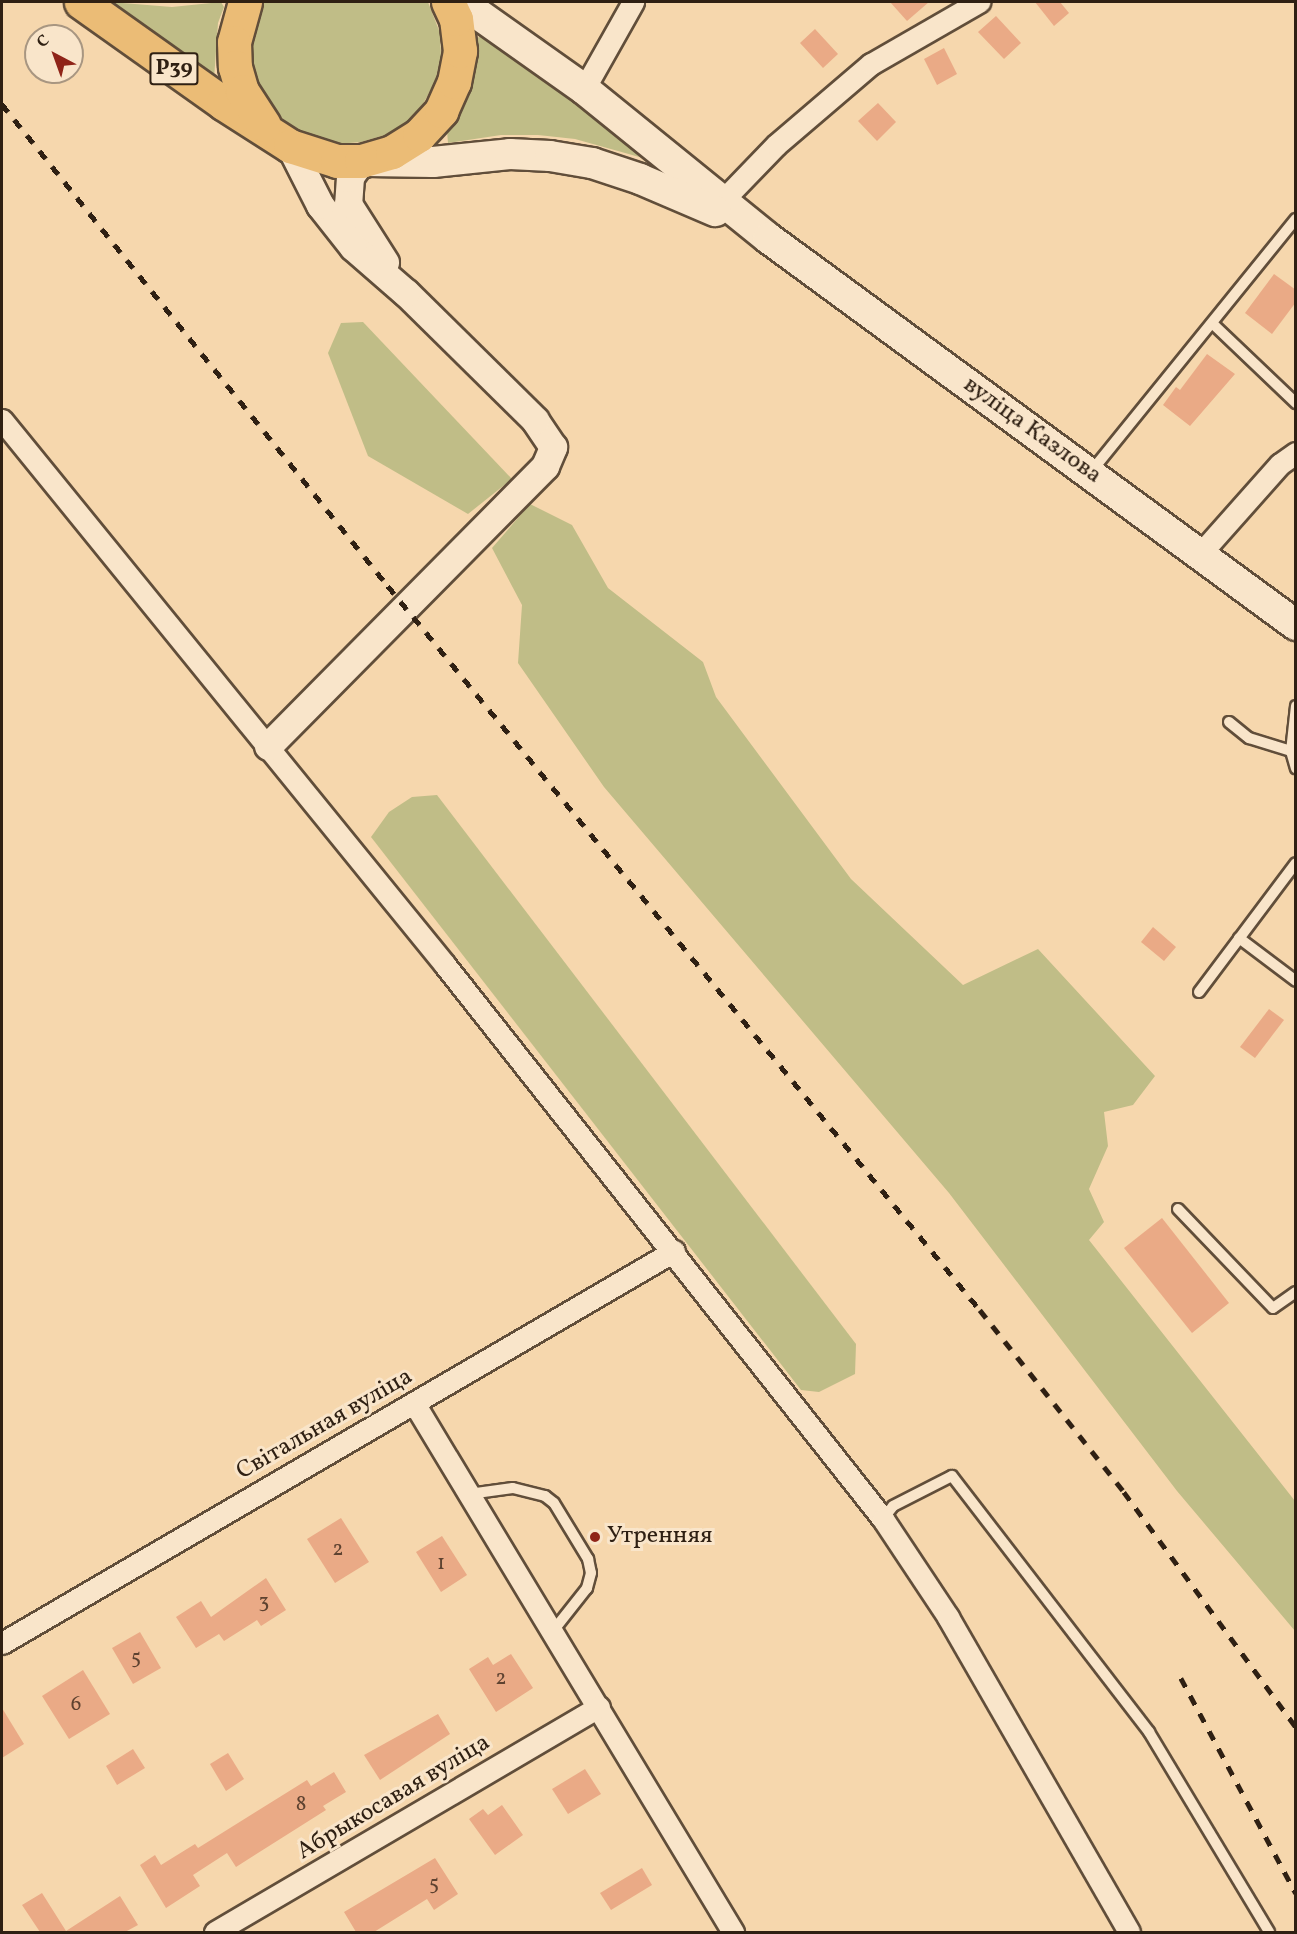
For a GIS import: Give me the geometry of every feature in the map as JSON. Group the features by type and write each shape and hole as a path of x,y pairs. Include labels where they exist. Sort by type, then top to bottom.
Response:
{"main road":[{"name":"Р39","path":"81,2 222,104 280,139 321,158 361,161 392,152 419,135 441,111 454,82 460,51 456,19 448,2"},
{"name":"Р39","path":"245,2 234,42 235,67 254,113 280,139"},
{"path":"461,2 584,89 768,238"},
{"path":"361,161 433,162 510,154 592,163 682,194 768,238"},
{"name":"вуліца Казлова","path":"768,238 1296,625"}],"street":[{"path":"584,89 633,2"},
{"path":"722,201 776,145 871,64 979,2"},
{"path":"268,746 545,466 552,454 552,440 535,420 406,293 352,247 331,223 280,139"},
{"path":"361,161 350,177 348,204 406,293"},
{"path":"2,420 268,746 674,1251 883,1519 948,1617 1129,1932"},
{"path":"1200,554 1280,464 1296,453"},
{"name":"Світальная вуліца","path":"2,1643 674,1251"},
{"path":"414,1403 733,1932"},
{"name":"Абрыкосавая вуліца","path":"215,1932 599,1707"}],"lane":[{"path":"1090,473 1296,219"},
{"path":"1213,324 1296,403"},
{"path":"1296,706 1291,751 1296,768"},
{"path":"1230,722 1249,738 1291,751"},
{"path":"1199,992 1296,863"},
{"path":"1239,938 1296,981"},
{"path":"1178,1209 1273,1308 1296,1292"},
{"path":"883,1519 893,1506 952,1476 1149,1732 1269,1932"},
{"path":"469,1494 513,1488 545,1496 554,1503 588,1559 591,1573 586,1588 553,1631"}],"shaded area":[{"path":"110,2 172,7 221,2 224,7 218,23 214,79 108,5"},
{"path":"264,2 428,2 440,33 441,58 435,82 423,104 407,122 385,135 361,142 337,144 312,138 290,126 272,109 259,88 252,64 251,39"},
{"path":"482,35 645,153 643,158 575,139 538,135 501,135 448,143 447,131 473,84 476,39"},
{"path":"363,322 512,479 468,514 368,456 328,353 341,323"},
{"path":"530,504 572,525 608,588 703,662 716,697 851,879 963,985 1038,949 1155,1076 1133,1105 1104,1112 1108,1146 1089,1189 1104,1222 1089,1240 1295,1501 1295,1631 1177,1491 949,1193 604,787 518,663 522,605 492,548"},
{"path":"437,795 856,1344 855,1374 819,1392 801,1390 371,837 389,812 412,797"}],"building":[{"path":"890,2 929,2 907,21"},
{"path":"1035,2 1060,2 1069,13 1054,26"},
{"path":"996,16 1021,43 1004,59 978,32"},
{"path":"815,29 838,54 823,68 800,43"},
{"path":"944,48 957,74 937,85 924,59"},
{"path":"878,103 896,122 877,141 858,121"},
{"path":"1274,274 1296,290 1296,302 1272,334 1245,313"},
{"path":"1207,354 1235,374 1190,426 1163,405 1176,387 1180,390"},
{"path":"1153,927 1176,947 1164,961 1141,942"},
{"path":"1269,1009 1284,1020 1255,1058 1240,1047"},
{"path":"1162,1218 1229,1303 1192,1333 1124,1248"},
{"path":"341,1518 369,1562 335,1583 307,1539"},
{"path":"442,1536 467,1575 441,1592 416,1552"},
{"path":"266,1578 286,1610 261,1626 257,1620 224,1641 219,1634 196,1648 176,1617 201,1601 211,1617"},
{"path":"140,1632 161,1668 133,1684 112,1648"},
{"path":"511,1654 533,1688 496,1712 469,1669 488,1657 493,1665"},
{"path":"83,1670 110,1714 69,1739 42,1696"},
{"path":"2,1708 24,1744 2,1758"},
{"path":"438,1714 450,1734 380,1780 364,1755"},
{"path":"133,1749 145,1768 117,1785 106,1766"},
{"path":"228,1753 244,1779 226,1791 210,1764"},
{"path":"585,1769 601,1794 568,1814 552,1789"},
{"path":"334,1772 346,1792 323,1806 326,1810 236,1867 227,1853 193,1875 200,1886 166,1908 140,1865 155,1855 161,1865 195,1844 198,1848 307,1780 311,1786"},
{"path":"502,1805 523,1835 495,1855 469,1819 483,1809 488,1815"},
{"path":"435,1858 458,1894 434,1910 427,1899 374,1932 356,1932 344,1912"},
{"path":"642,1868 652,1885 611,1910 600,1893"},
{"path":"42,1893 66,1931 120,1896 138,1925 125,1932 40,1932 22,1905"}],"railway":[{"path":"2,104 388,586 980,1310 1124,1492 1296,1727"},
{"path":"1181,1678 1296,1893"}],"place":[{"name":"Утренняя","path":"595,1537"}]}
